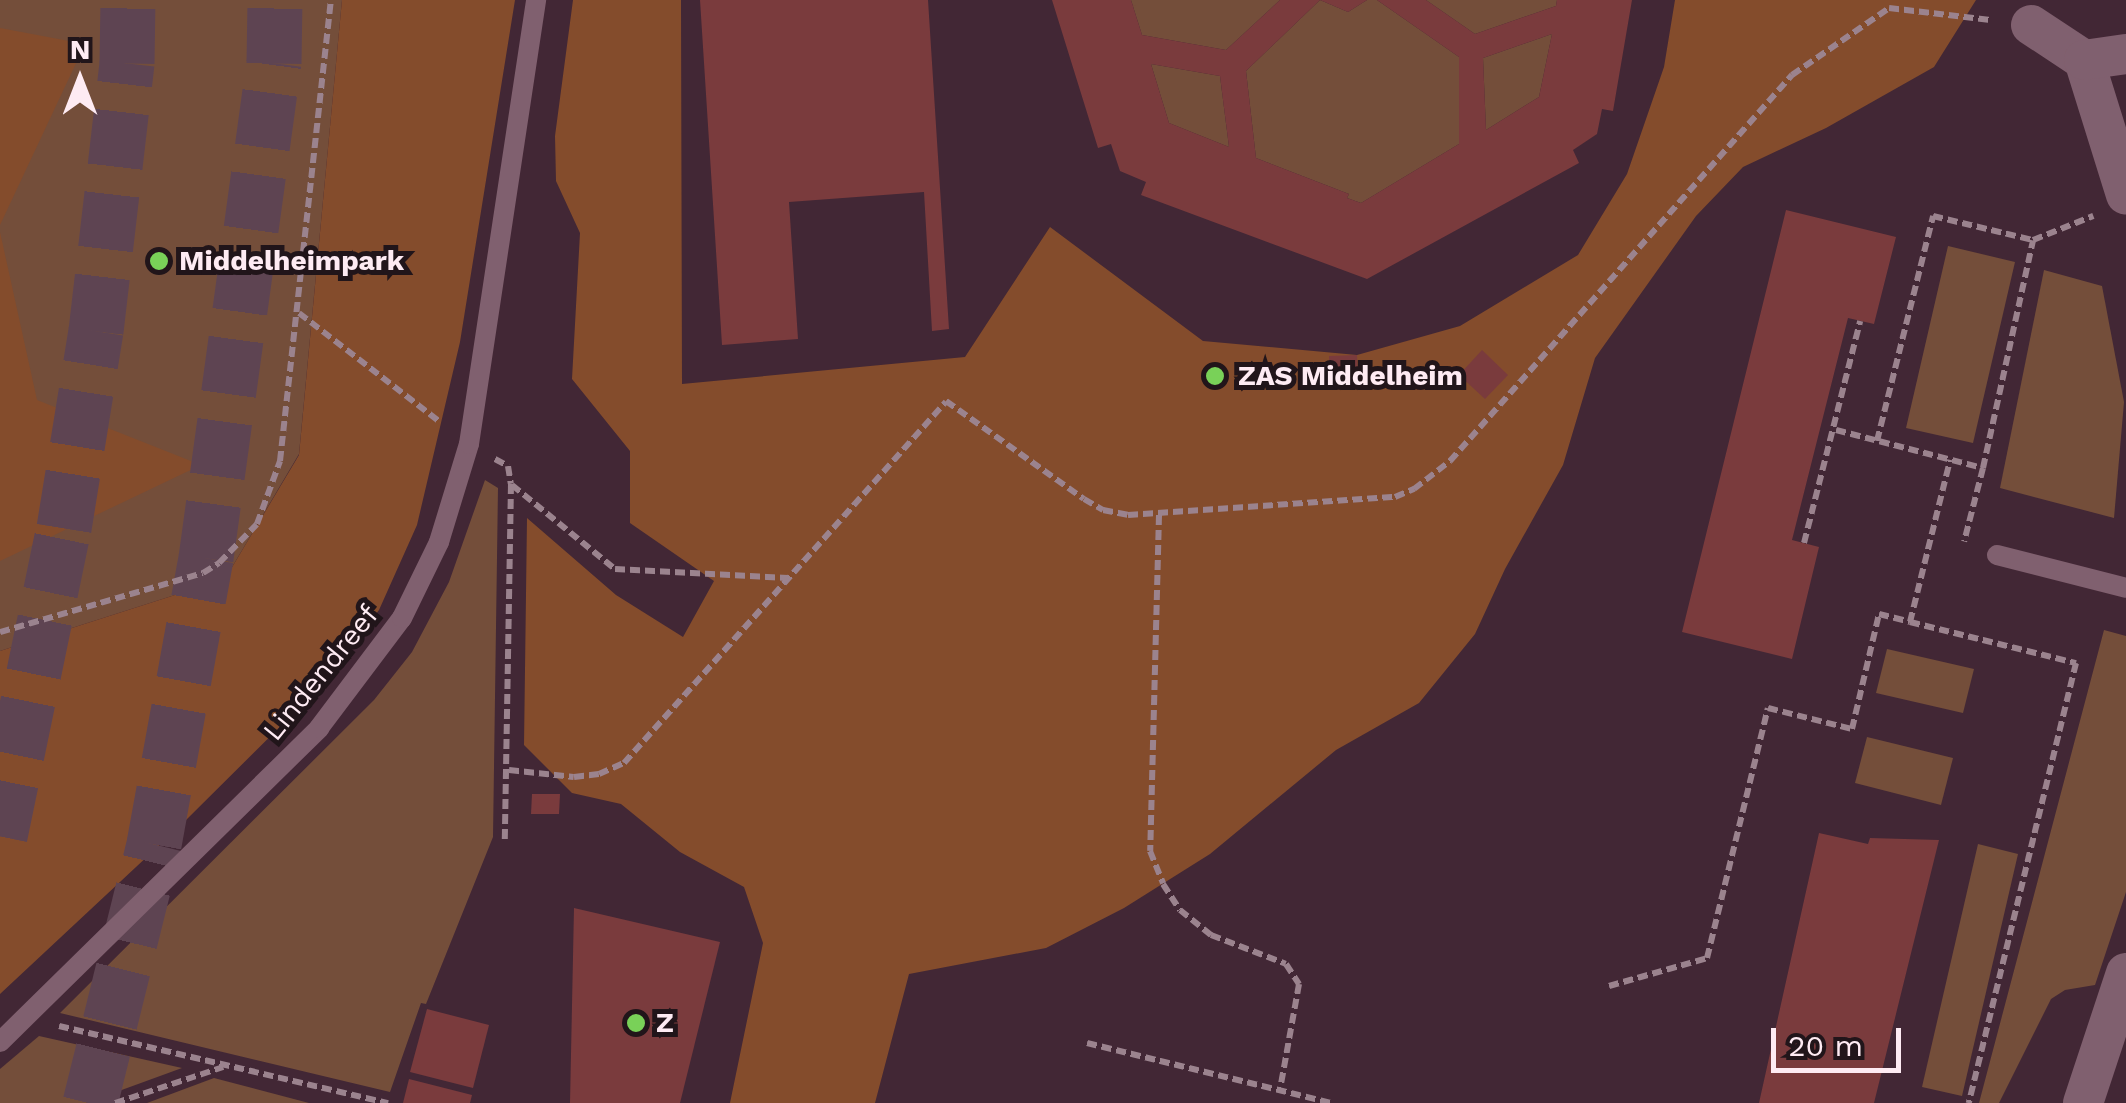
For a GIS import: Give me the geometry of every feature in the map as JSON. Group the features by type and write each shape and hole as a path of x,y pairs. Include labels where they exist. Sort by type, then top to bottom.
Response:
{"street":[{"path":"2032,25 2084,60 2126,54"},
{"path":"2084,60 2117,203"},
{"path":"2083,1103 2119,1019 2126,973"}],"lane":[{"name":"Lindendreef","path":"0,1042 319,728 402,618 440,542 469,444 536,0"},
{"path":"1997,556 2126,588"}],"path":[{"path":"0,632 202,573 219,564 256,524 280,461 332,0"},
{"path":"509,770 574,777 600,774 624,763 946,400 1103,510 1159,516 1394,496 1432,478 1792,75 1889,4 2032,25"},
{"path":"1878,440 1933,216 2033,240 2117,203"},
{"path":"1997,556 1963,548 2033,240"},
{"path":"1804,543 1836,430 1860,320"},
{"path":"1836,430 1983,468"},
{"path":"1910,622 1950,460"},
{"path":"511,484 614,568 788,578"},
{"path":"1159,516 1150,851 1163,884 1180,910 1211,935 1286,964 1300,984 1280,1090"},
{"path":"1608,986 1707,958 1768,708 1852,728 1879,614 2076,663 1968,1103"},
{"path":"24,1018 388,1103"},
{"path":"1087,1043 1332,1103"},
{"path":"115,1103 224,1067"}],"shaded area":[{"name":"Middelheimpark","path":"0,0 342,0 299,454 225,579 0,651"},
{"path":"342,0 515,0 460,342 417,525 379,610 323,684 181,825 0,994 0,651 225,579 299,455"},
{"path":"573,0 681,0 682,384 965,357 1050,227 1203,341 1357,355 1460,326 1578,255 1627,174 1664,67 1675,0 1976,0 1934,67 1826,128 1743,167 1696,216 1595,358 1563,465 1505,569 1475,634 1419,703 1336,750 1210,854 1124,908 1046,948 909,974 875,1103 730,1103 763,943 744,887 680,852 621,804 572,793 524,745 527,518 616,595 683,637 714,581 630,523 630,451 572,379 580,233 556,181 555,136"},
{"path":"1131,0 1280,0 1226,50 1142,35"},
{"path":"1320,0 1348,12 1367,0 1377,0 1459,57 1459,144 1361,203 1347,198 1349,194 1256,158 1246,71"},
{"path":"1426,0 1557,0 1556,6 1475,34"},
{"path":"0,28 85,44 0,225"},
{"path":"1552,34 1539,97 1486,130 1483,58"},
{"path":"1151,64 1220,76 1229,147 1169,123"},
{"path":"0,232 37,400 201,465 0,561"},
{"path":"1948,246 2015,262 1973,443 1906,428"},
{"path":"2044,270 2102,286 2124,402 2114,518 2000,488"},
{"path":"485,480 498,488 493,837 426,1004 421,1003 390,1092 60,1013 374,700 412,652 449,582"},
{"path":"2104,630 2126,636 2126,892 2095,985 2065,990 2051,999 1999,1103 1979,1103"},
{"path":"1887,649 1974,669 1963,713 1876,693"},
{"path":"1867,737 1953,758 1941,805 1855,783"},
{"path":"1978,844 2018,854 1962,1096 1922,1087"},
{"path":"39,1036 182,1068 86,1103 0,1103 0,1069"},
{"path":"214,1078 309,1103 147,1103"}],"building":[{"path":"700,0 928,0 949,329 932,331 924,192 789,202 798,339 722,345"},
{"path":"1052,0 1131,0 1142,35 1226,50 1280,0 1320,0 1246,71 1256,158 1349,194 1347,198 1361,203 1459,144 1459,57 1377,0 1426,0 1475,34 1556,6 1557,0 1632,0 1613,111 1602,109 1597,134 1573,150 1579,163 1367,279 1141,195 1146,182 1120,171 1111,144 1098,148","holes":["1552,34 1539,97 1486,130 1483,58","1151,64 1220,76 1229,147 1169,123"]},
{"path":"1320,0 1367,0 1348,12"},
{"path":"1786,210 1896,237 1874,324 1848,318 1792,540 1819,547 1792,659 1682,632"},
{"path":"1482,350 1508,375 1485,399 1459,375"},
{"path":"1357,355 1358,377 1330,379 1329,356"},
{"path":"532,794 560,794 559,814 531,814"},
{"path":"1819,833 1868,844 1870,838 1939,840 1874,1103 1759,1103"},
{"name":"Z","path":"574,908 720,942 680,1103 570,1103"},
{"path":"427,1009 489,1025 473,1088 410,1072"},
{"path":"409,1079 472,1095 470,1103 403,1103"}],"tunnel":[{"path":"0,836 64,528 96,331 127,63 128,0"},
{"path":"90,1103 154,844 206,558 274,63 275,0"}],"place":[{"name":"Middelheimpark","path":"159,261"},
{"name":"ZAS Middelheim","path":"1215,376"},
{"name":"Z","path":"636,1023"}]}
